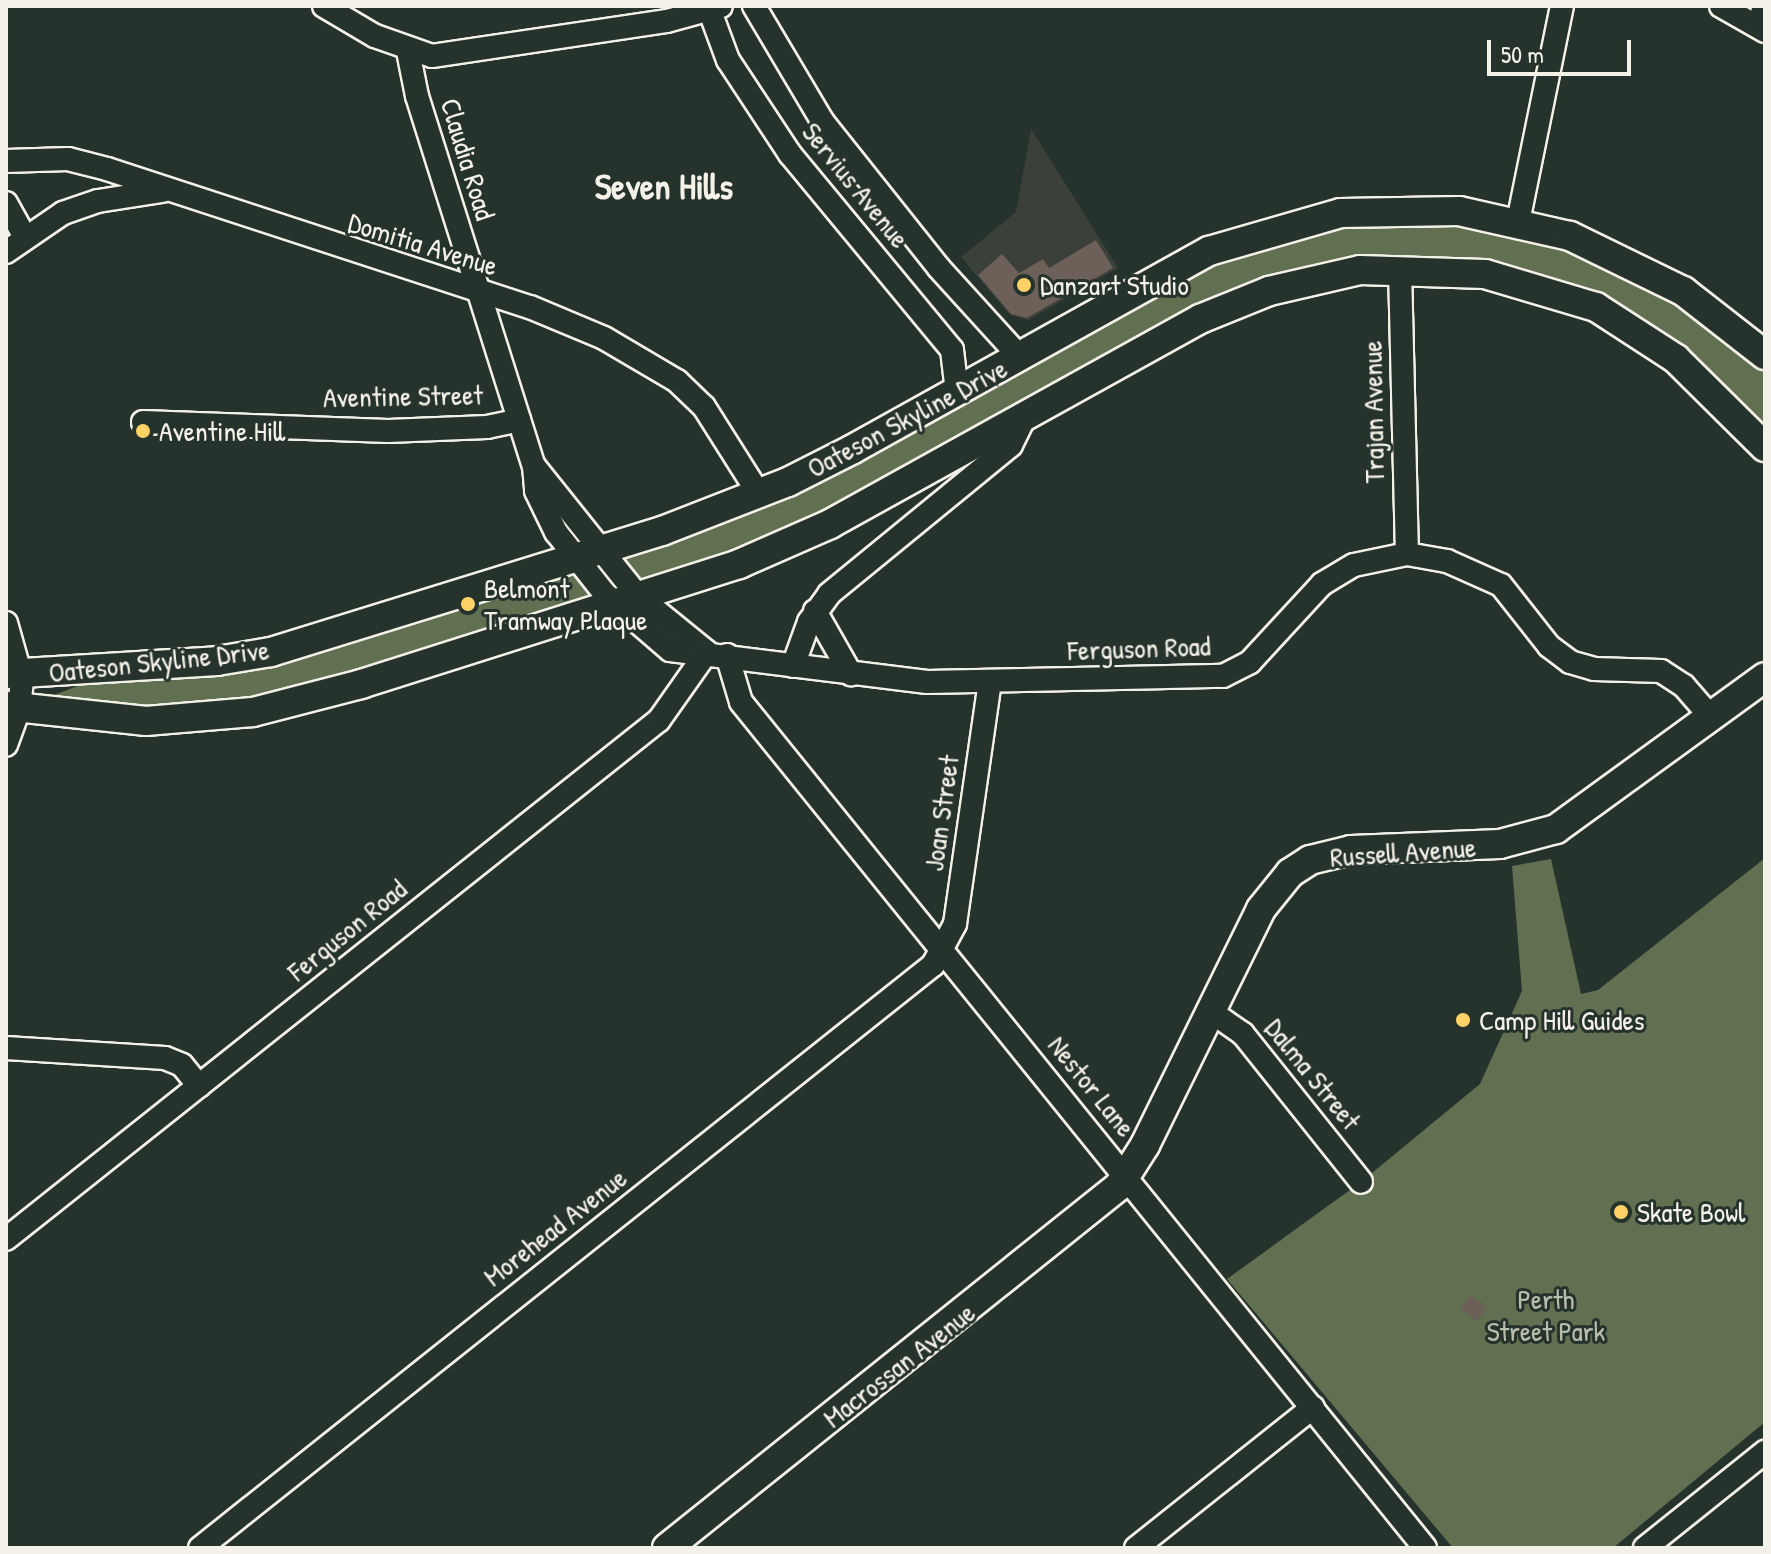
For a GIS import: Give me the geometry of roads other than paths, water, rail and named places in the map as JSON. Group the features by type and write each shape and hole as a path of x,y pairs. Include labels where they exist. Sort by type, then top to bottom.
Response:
{"main road":[{"name":"Oateson Skyline Drive","path":"13,674 255,655 588,555 759,494 957,392 1209,251 1285,226 1341,213 1427,208 1518,222 1570,236 1656,276 1713,310 1765,355"},
{"name":"Oateson Skyline Drive","path":"13,708 146,721 253,712 361,684 626,600 795,541 1150,343 1232,305 1325,276 1400,269 1452,269 1508,278 1614,316 1694,374 1765,447"},
{"name":"Russell Avenue","path":"1126,1176 1269,895 1300,866 1351,850 1476,846 1539,836 1578,818 1708,714 1765,677"},
{"name":"Macrossan Avenue","path":"667,1548 1025,1265 1126,1176"}],"street":[{"path":"324,6 408,51 460,55 713,7"},
{"name":"Servius Avenue","path":"754,6 823,122 948,279 1020,357"},
{"path":"1518,222 1562,6"},
{"path":"1721,6 1762,21"},
{"name":"Servius Avenue","path":"713,7 728,60 790,154 952,350 957,392"},
{"name":"Claudia Road","path":"408,51 477,293 534,466 536,491 551,524 588,555 626,600"},
{"name":"Domitia Avenue","path":"6,161 68,159 477,293 604,338 677,381 704,407 759,494"},
{"path":"6,252 63,213 98,201 165,191"},
{"path":"6,203 25,237"},
{"name":"Trajan Avenue","path":"1400,269 1407,554"},
{"name":"Oateson Skyline Drive","path":"793,666 815,611 840,583 1011,445 1026,414"},
{"name":"Aventine Street","path":"143,422 388,431 487,427 519,420"},
{"name":"Ferguson Road","path":"626,600 717,654 851,674 990,682 1232,674 1250,662 1322,584 1354,565 1407,554 1447,561 1501,585 1524,608 1549,646 1570,662 1594,669 1661,671 1684,686 1708,714"},
{"path":"815,611 851,674"},
{"path":"6,623 13,674 13,708 6,745"},
{"name":"Ferguson Road","path":"6,1239 659,720 717,654"},
{"name":"Nestor Lane","path":"717,654 741,702 1425,1548"},
{"name":"Joan Street","path":"944,951 955,924 990,682"},
{"name":"Morehead Avenue","path":"200,1548 911,983 944,951"},
{"name":"Dalma Street","path":"1210,1011 1243,1034 1361,1182"},
{"path":"6,1048 165,1058 182,1065 199,1086"},
{"path":"1136,1548 1313,1407"},
{"path":"1645,1548 1765,1452"}],"place":[{"name":"Danzart Studio","path":"1024,285"},
{"name":"Aventine Hill","path":"143,431"},
{"name":"Belmont Tramway Plaque","path":"468,604"},
{"name":"Camp Hill Guides","path":"1463,1020"},
{"name":"Skate Bowl","path":"1621,1212"}],"district":[{"name":"Seven Hills","path":"664,186"}],"park label":[{"name":"Perth Street Park","path":"1546,1315"}]}
